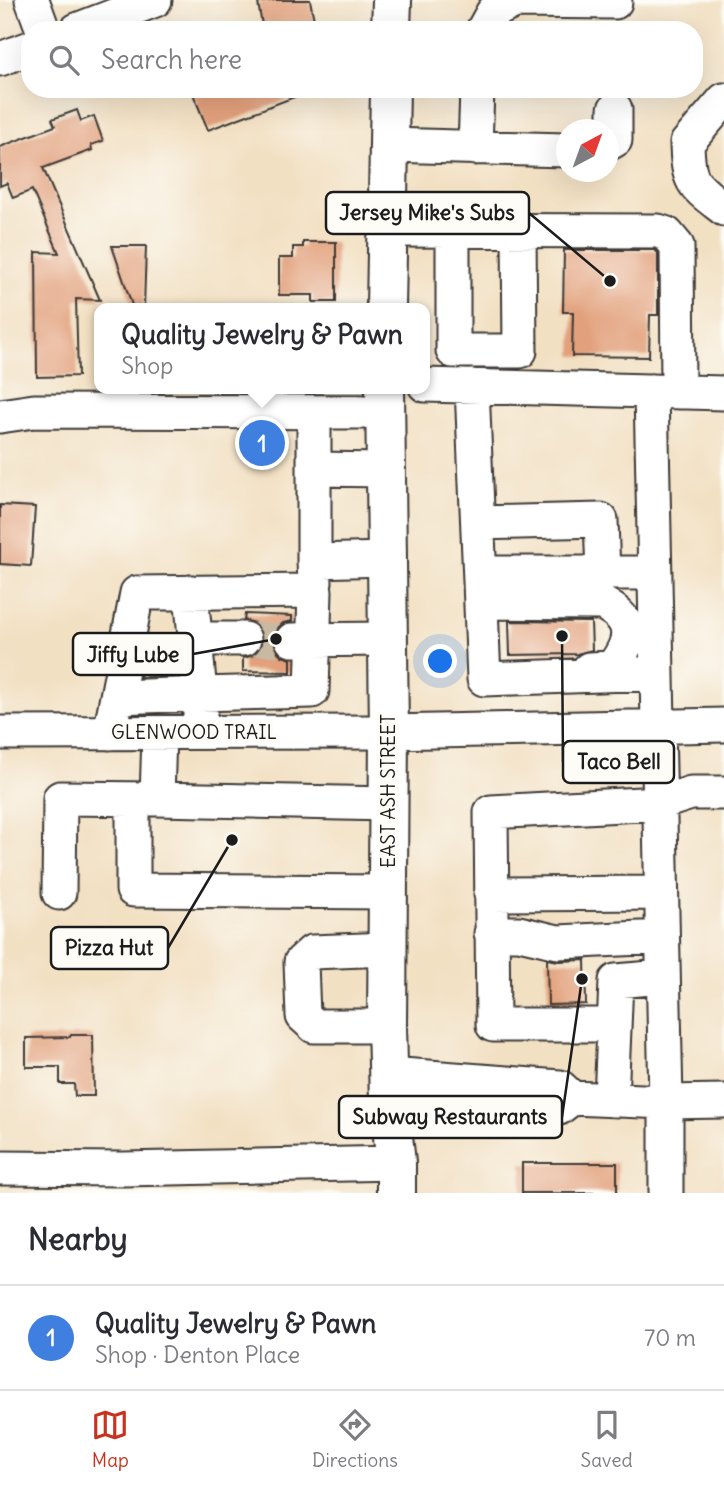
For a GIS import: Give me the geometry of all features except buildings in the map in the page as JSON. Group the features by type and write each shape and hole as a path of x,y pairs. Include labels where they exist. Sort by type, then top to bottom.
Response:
{"main road":[{"path":"391,0 391,21"},
{"path":"386,303 390,98"},
{"name":"EAST ASH STREET","path":"384,400 389,732 387,1026 396,1178"}],"street":[{"path":"32,0 40,21"},
{"path":"100,21 155,0"},
{"path":"488,21 493,12 515,1 615,10"},
{"path":"0,59 21,51"},
{"path":"475,148 477,98"},
{"path":"724,100 687,143 688,170 695,186 724,209"},
{"path":"615,109 615,119"},
{"path":"389,145 556,150"},
{"path":"387,230 658,231 667,234 677,246 664,391 655,573 666,1193"},
{"path":"453,230 453,351 520,351"},
{"path":"519,230 520,387"},
{"path":"430,385 724,393"},
{"path":"472,386 484,679 657,673"},
{"path":"0,416 34,411 314,412 384,400"},
{"path":"117,698 312,691 303,640 314,576 314,412"},
{"path":"315,468 385,470"},
{"path":"478,523 601,520 603,573"},
{"path":"110,733 137,593 191,592 314,576 386,559"},
{"path":"481,588 603,573 655,573"},
{"path":"481,588 602,603 613,609 628,627 629,641 612,668 564,669 554,677"},
{"path":"191,592 200,694 200,732"},
{"path":"195,639 244,639"},
{"path":"303,640 387,639"},
{"name":"GLENWOOD TRAIL","path":"0,733 389,732 724,726"},
{"path":"159,733 145,799 133,832 133,890 388,892"},
{"path":"614,1025 493,1025 491,812 660,803 691,793 724,793"},
{"path":"59,893 61,798 389,804"},
{"path":"491,894 661,893"},
{"path":"492,933 519,933 558,942 662,937"},
{"path":"387,1026 314,1026 303,1016 301,962 312,952 389,949"},
{"path":"611,1100 616,981 663,977"},
{"path":"389,1088 560,1087 572,1098 666,1102 724,1101"},
{"path":"0,1168 122,1181 396,1178"}],"tunnel":[{"path":"244,639 292,640"}],"place":[{"name":"Jersey Mike's Subs","path":"610,281"},
{"name":"Quality Jewelry & Pawn","path":"262,443"},
{"name":"Taco Bell","path":"562,636"},
{"name":"Jiffy Lube","path":"276,639"},
{"name":"Pizza Hut","path":"232,840"},
{"name":"Subway Restaurants","path":"582,979"}]}
